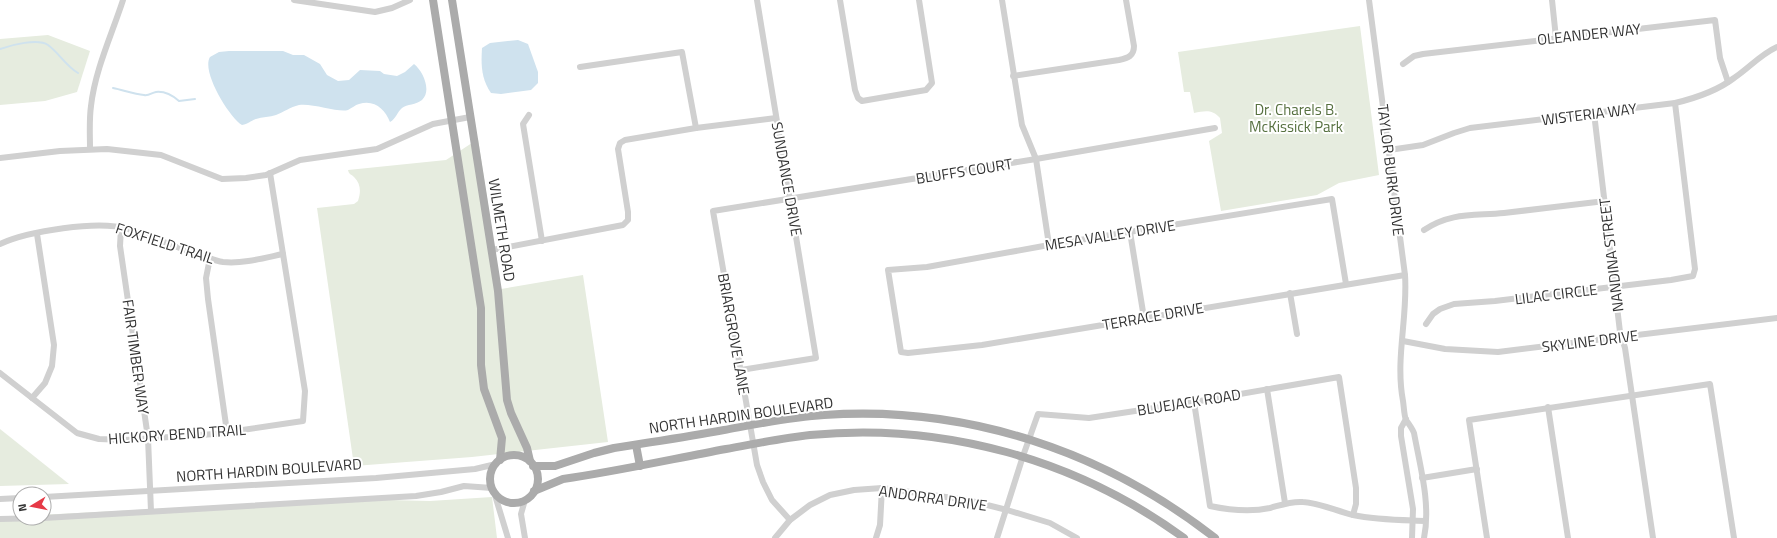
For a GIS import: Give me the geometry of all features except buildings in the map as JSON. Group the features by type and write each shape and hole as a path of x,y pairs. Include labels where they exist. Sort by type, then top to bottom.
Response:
{"main road":[{"path":"433,0 481,308 483,383 489,407 500,428 502,438 498,462 490,476 493,490 500,498 509,502 525,500 534,491 538,477 532,464 524,458 514,455 498,462"},
{"name":"WILMETH ROAD","path":"452,0 500,303 504,380 507,400 532,464"},
{"name":"NORTH HARDIN BOULEVARD","path":"532,464 555,466 594,453 750,425 824,415 894,414 958,422 990,428 1029,439 1077,456 1130,481 1188,518 1215,538"},
{"name":"NORTH HARDIN BOULEVARD","path":"534,491 563,479 753,444 820,434 896,434 957,440 1023,456 1073,474 1113,494 1153,517 1184,538"},
{"path":"636,445 640,466"}],"street":[{"path":"90,149 89,126 92,97 124,0"},
{"path":"294,0 311,1 375,12 410,0"},
{"name":"SUNDANCE DRIVE","path":"741,370 816,358 756,0"},
{"path":"840,0 854,90 858,98 862,101 926,90 932,83 920,0"},
{"path":"1002,0 1022,125 1036,160 1050,245"},
{"path":"1013,76 1119,60 1130,56 1134,51 1134,46 1126,0"},
{"name":"TAYLOR BURK DRIVE","path":"1369,0 1405,275 1406,295 1399,375 1406,420"},
{"path":"1552,0 1556,38"},
{"name":"OLEANDER WAY","path":"1404,64 1414,56 1423,54 1715,20 1720,58 1728,82"},
{"name":"WISTERIA WAY","path":"1389,150 1423,146 1470,128 1675,103 1699,96 1728,82 1762,55 1777,47"},
{"path":"580,67 682,52 696,128"},
{"name":"LILAC CIRCLE","path":"1426,324 1433,314 1440,308 1454,304 1671,280 1693,276 1695,269 1675,103"},
{"name":"NANDINA STREET","path":"1594,113 1622,338 1625,348 1653,538"},
{"path":"529,115 523,124 542,241"},
{"path":"0,158 90,149 161,155 222,178 246,178 270,173 300,160 377,149 428,126 470,117"},
{"path":"492,250 623,225 628,220 618,149 620,143 625,140 696,128 776,118"},
{"name":"BLUFFS COURT","path":"713,211 1036,160 1215,128"},
{"path":"270,173 283,254"},
{"name":"MESA VALLEY DRIVE","path":"902,352 888,270 927,267 1050,245 1332,199 1346,284"},
{"path":"1424,230 1436,223 1462,215 1500,213 1605,201"},
{"name":"BRIARGROVE LANE","path":"713,211 757,465 772,500 790,520"},
{"name":"FOXFIELD TRAIL","path":"0,244 12,238 79,226 106,225 121,228 222,262 242,262 283,254"},
{"name":"FAIR TIMBER WAY","path":"121,228 120,246 148,438 151,511"},
{"path":"1130,232 1144,318"},
{"path":"32,398 45,383 52,366 54,345 37,234"},
{"name":"HICKORY BEND TRAIL","path":"0,372 77,433 99,439 148,438 228,432 303,421 305,391 283,254"},
{"path":"210,258 206,278 208,299 228,432"},
{"name":"TERRACE DRIVE","path":"902,352 908,353 982,345 1405,275"},
{"path":"1290,293 1297,334"},
{"name":"SKYLINE DRIVE","path":"1403,341 1445,349 1498,352 1777,318"},
{"name":"BLUEJACK ROAD","path":"1029,439 1038,414 1089,418 1194,402 1339,377 1356,488 1356,504 1353,515"},
{"path":"1487,538 1469,420 1710,384 1734,538"},
{"path":"1267,389 1285,503"},
{"path":"1194,402 1210,506 1227,510 1269,508 1285,503 1302,502 1319,504 1353,515 1391,520 1426,521"},
{"path":"1548,407 1568,538"},
{"path":"1412,538 1413,509 1401,428 1406,420 1411,425 1414,433 1422,478 1426,521 1424,538"},
{"path":"997,538 1029,439"},
{"name":"NORTH HARDIN BOULEVARD","path":"52,497 376,478 475,469 498,462"},
{"path":"1422,478 1477,469"},
{"path":"52,517 416,496 472,486 493,490 508,538"},
{"path":"876,538 880,525 882,488"},
{"name":"ANDORRA DRIVE","path":"775,538 790,520 810,505 830,495 854,490 882,488 968,500 1050,523 1077,538"},
{"path":"0,498 12,498"},
{"path":"524,538 521,514 525,500"},
{"path":"0,519 12,519"}],"green space":[{"name":"Dr. Charels B. McKissick Park","path":"1360,26 1379,175 1339,183 1317,195 1221,211 1209,141 1222,133 1220,118 1211,112 1205,111 1194,113 1190,92 1184,92 1178,52"},
{"path":"48,35 90,51 77,92 45,101 0,105 0,39"},
{"path":"478,139 501,289 583,275 608,442 472,457 354,466 317,208 354,204 358,201 360,194 359,185 348,170 446,160"},
{"path":"0,429 69,484 0,486"},
{"path":"492,497 497,538 0,538 0,517 12,516 12,526 52,526 52,514 348,499 430,501"}],"water":[{"path":"518,40 528,44 538,72 538,83 531,90 501,94 491,93 483,77 482,48 490,43"},
{"path":"283,51 293,55 304,55 320,64 327,75 338,81 349,80 360,70 380,71 384,74 397,76 405,72 414,64 423,76 426,92 422,100 402,108 390,122 382,109 378,106 364,103 358,104 344,111 311,105 299,105 276,115 256,119 242,125 230,113 224,104 209,72 208,64 210,57 219,52"}],"waterway":[{"path":"0,49 31,42 44,43 52,48 70,67 78,73"},
{"path":"113,88 146,95 162,92 171,95 179,101 195,99"}]}
